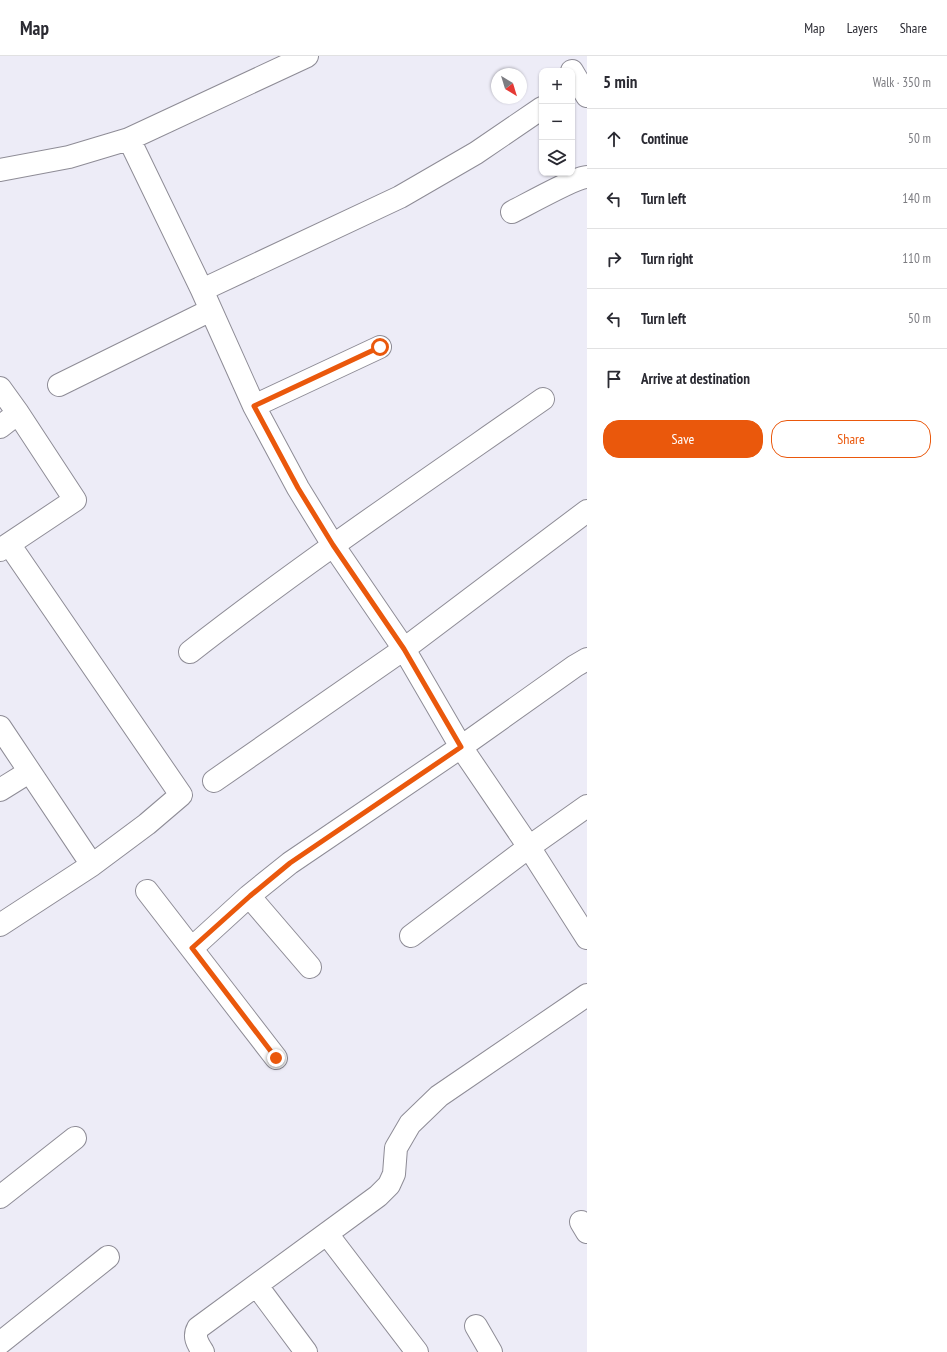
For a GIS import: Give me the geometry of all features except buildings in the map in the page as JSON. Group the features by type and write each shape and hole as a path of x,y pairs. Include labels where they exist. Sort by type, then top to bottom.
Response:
{"street":[{"path":"0,170 69,157 129,139 307,56"},
{"path":"562,56 576,82"},
{"path":"202,290 400,197 476,153 539,110"},
{"path":"129,139 202,290 254,406 298,488 333,545 404,649 461,747 529,847 587,938"},
{"path":"512,212 568,184 587,177"},
{"path":"59,385 211,310"},
{"path":"254,406 380,347"},
{"path":"0,388 75,500 4,547 181,795 147,824 92,865 0,925"},
{"path":"190,652 333,545 543,399"},
{"path":"0,427 18,413"},
{"path":"214,781 404,649 587,511"},
{"path":"192,948 250,896 290,863 461,747 575,666 587,660"},
{"path":"0,728 92,865"},
{"path":"0,790 29,772"},
{"path":"411,936 529,847 587,806"},
{"path":"147,891 276,1058"},
{"path":"250,896 310,967"},
{"path":"203,1352 197,1343 195,1332 198,1328 378,1196 389,1185 394,1174 396,1148 410,1124 439,1096 587,995"},
{"path":"0,1197 75,1138"},
{"path":"327,1234 417,1352"},
{"path":"0,1344 108,1257"},
{"path":"257,1286 306,1352"},
{"path":"476,1326 491,1352"}],"route":[{"path":"276,1058 192,948 250,896 290,863 461,747 404,649 333,545 298,488 254,406 380,347"}]}
